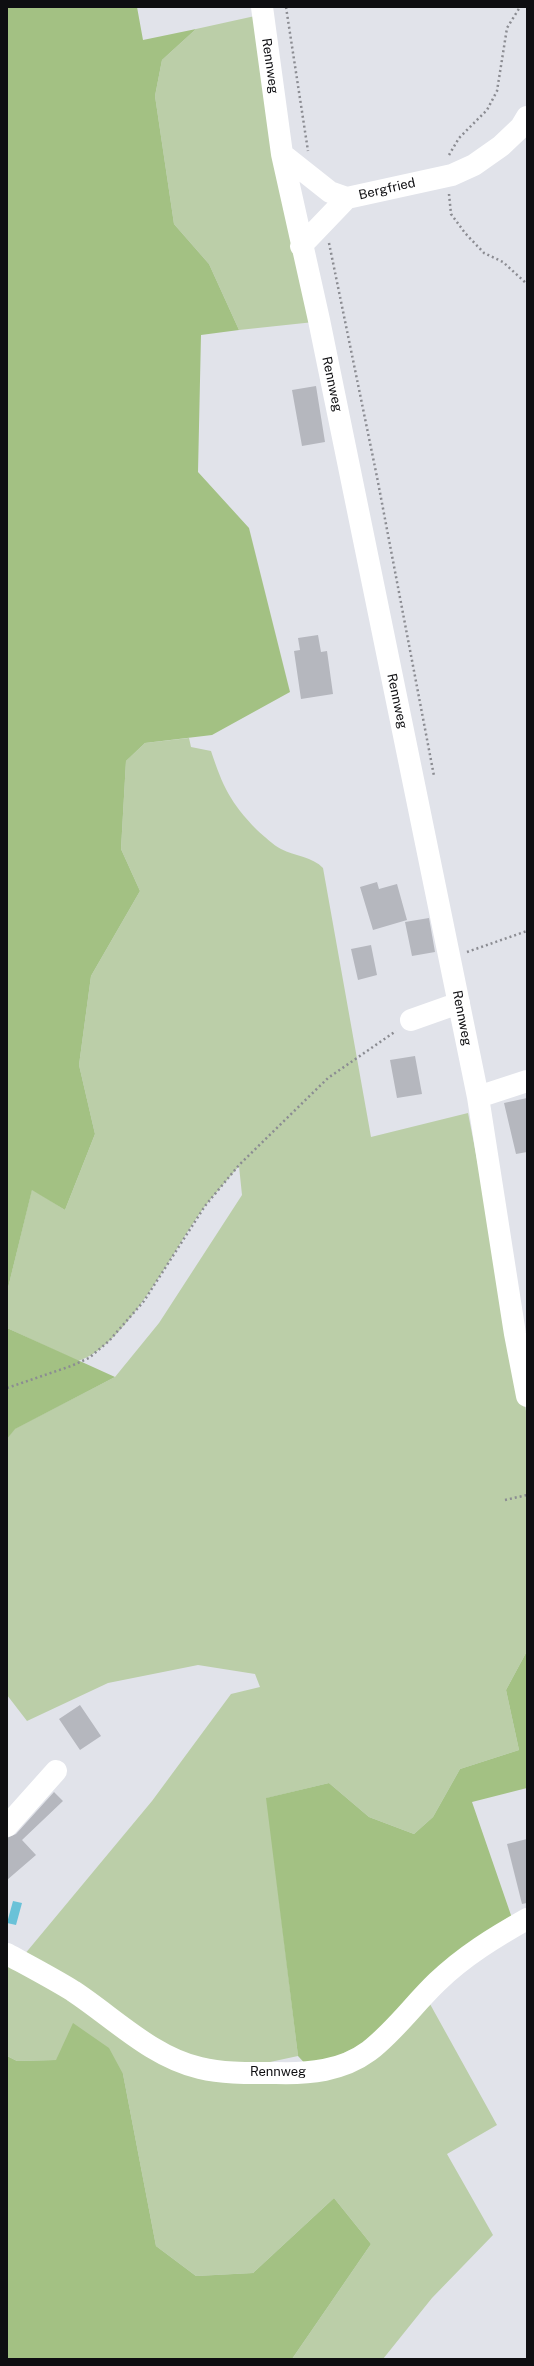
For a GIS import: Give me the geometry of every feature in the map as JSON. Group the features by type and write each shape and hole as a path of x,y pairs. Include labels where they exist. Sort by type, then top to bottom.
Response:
{"street":[{"name":"Rennweg","path":"262,7 282,154 301,246 319,320 478,1097 515,1334 527,1396"},
{"name":"Bergfried","path":"301,246 347,198 445,176 452,176 474,165 501,146 521,127 527,117"},
{"path":"282,154 330,192 347,198"},
{"path":"411,1020 459,1003"},
{"path":"478,1097 527,1081"},
{"path":"7,1826 56,1771"},
{"name":"Rennweg","path":"7,1954 73,1992 157,2050 181,2062 200,2068 225,2072 293,2074 324,2071 346,2064 367,2053 385,2039 437,1982 468,1955 527,1919"}],"path":[{"path":"286,7 312,179"},
{"path":"520,7 507,28 497,91 487,110 459,138 444,163 451,214 465,233 484,253 502,262 527,284"},
{"path":"323,222 377,476 435,783"},
{"path":"465,944 466,952 527,931"},
{"path":"7,1388 71,1366 89,1358 109,1341 144,1301 205,1206 239,1166 328,1078 411,1020"},
{"path":"505,1500 527,1494"}],"green space":[{"path":"7,7 137,7 143,40 196,29 162,60 155,96 174,224 209,264 239,330 201,335 198,472 249,528 290,692 212,735 145,743 126,761 121,849 140,891 91,976 79,1065 95,1134 65,1210 32,1190 7,1292"},
{"path":"255,16 314,322 239,330 209,264 174,224 155,96 162,60 196,29"},
{"path":"189,738 191,747 211,751 219,775 228,794 240,811 257,830 278,847 314,861 323,868 371,1137 468,1113 527,1416 527,1651 506,1690 519,1750 460,1769 433,1817 414,1834 369,1817 329,1783 267,1798 298,2056 228,2071 293,2074 425,1995 497,2125 447,2154 493,2235 432,2298 383,2359 292,2359 371,2244 334,2198 253,2273 196,2276 156,2246 123,2074 56,2060 17,2061 7,2056 7,1954 24,1955 152,1801 231,1694 260,1687 255,1674 198,1665 108,1683 27,1721 7,1695 7,1439 14,1429 115,1377 159,1323 242,1195 239,1166 205,1206 165,1269 132,1316 114,1336 96,1352 78,1361 7,1328 7,1292 32,1189 65,1210 95,1134 79,1065 91,976 140,891 121,849 126,761 145,743"},
{"path":"7,1328 115,1377 15,1429 7,1439"},
{"path":"527,1651 527,1788 472,1802 513,1921 384,2034 310,2069 298,2056 266,1798 329,1783 369,1817 414,1834 433,1817 460,1769 519,1750 506,1690"},
{"path":"73,2023 109,2048 123,2074 156,2246 196,2276 253,2273 334,2198 371,2244 292,2359 7,2359 7,2056 17,2061 56,2060"}],"water":[{"path":"13,1901 22,1903 16,1925 7,1923"}],"building":[{"path":"316,386 325,442 302,446 292,390"},
{"path":"318,635 321,652 327,651 333,694 301,699 294,651 300,650 298,638"},
{"path":"377,882 379,889 397,884 407,920 373,930 360,887"},
{"path":"429,918 435,952 412,956 405,922"},
{"path":"371,945 377,975 358,980 351,949"},
{"path":"415,1056 422,1094 397,1098 390,1060"},
{"path":"527,1098 527,1152 516,1154 504,1103"},
{"path":"80,1705 101,1736 80,1750 59,1719"},
{"path":"54,1792 63,1801 22,1840 36,1855 7,1880 7,1838 16,1834"},
{"path":"527,1839 527,1903 522,1904 507,1844"}]}
